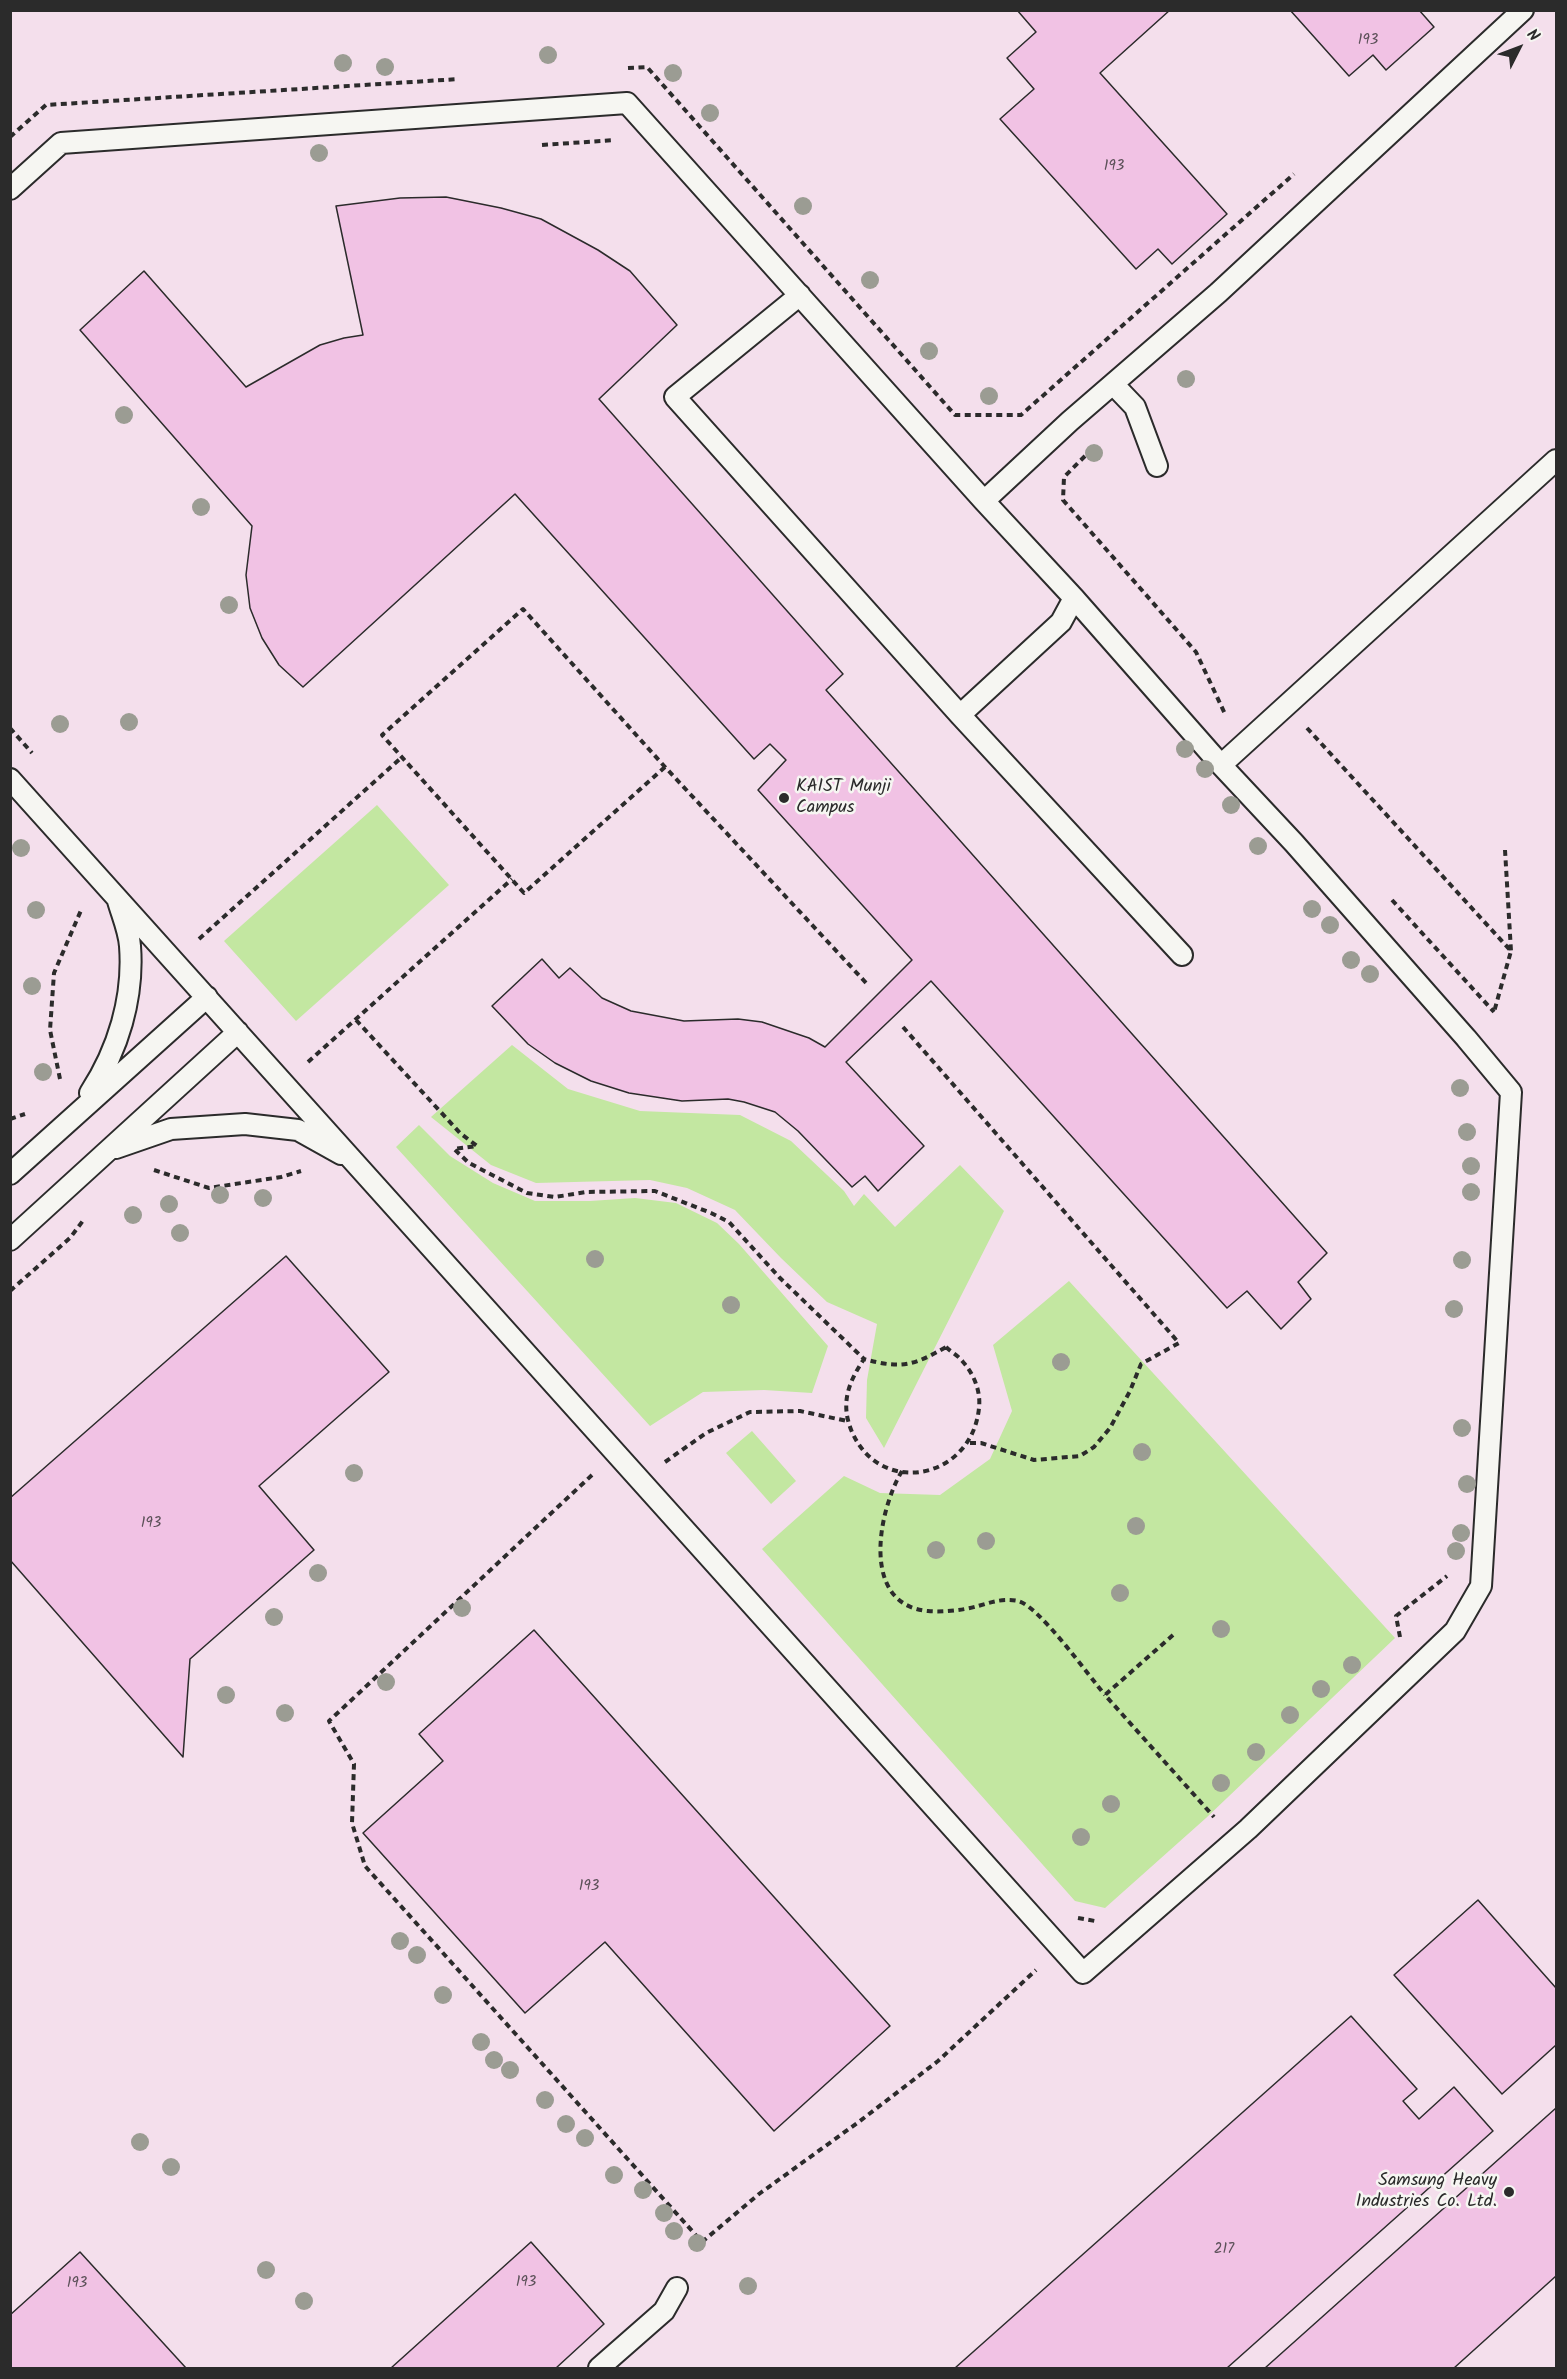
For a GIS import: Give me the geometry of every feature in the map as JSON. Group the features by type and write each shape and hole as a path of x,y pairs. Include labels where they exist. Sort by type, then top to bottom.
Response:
{"lane":[{"path":"984,501 1218,293 1523,10"},
{"path":"10,189 61,143 627,103 1074,598 1221,765 1294,843 1511,1092 1481,1587 1455,1631 1248,1829 1083,1973 10,779"},
{"path":"800,296 675,397 960,715 1182,956"},
{"path":"1113,384 1135,407 1157,466"},
{"path":"1221,765 1557,460"},
{"path":"960,715 1061,621 1074,598"},
{"path":"76,1115 103,1074 120,1032 129,990 130,944 117,897"},
{"path":"10,1174 207,998"},
{"path":"10,1240 238,1032"},
{"path":"108,1151 171,1129 245,1124 298,1130 353,1160"},
{"path":"599,2368 664,2311 677,2288"}],"path":[{"path":"624,69 647,67 955,415 1021,415 1302,167"},
{"path":"10,137 46,105 471,78"},
{"path":"538,145 620,140"},
{"path":"1064,477 1063,500 1196,652 1230,724"},
{"path":"665,767 524,893 382,735 523,609 665,767 868,985"},
{"path":"1287,705 1511,951"},
{"path":"199,939 401,758"},
{"path":"1494,1012 1511,951 1505,850"},
{"path":"308,1062 512,879"},
{"path":"61,1085 50,1030 54,974 83,905"},
{"path":"356,1020 460,1133 477,1146 454,1149 469,1163 527,1193 555,1197 586,1192 655,1191 729,1222 779,1277 864,1359 886,1365 905,1365 946,1347 963,1361 975,1379 980,1401 978,1423 969,1443 954,1459 934,1470 912,1473 890,1469 871,1458 856,1442 847,1421 846,1399 852,1378 864,1359"},
{"path":"903,1027 1179,1343 1141,1364 1130,1391 1110,1428 1094,1447 1080,1456 1034,1460 981,1443 969,1443"},
{"path":"10,1119 30,1113"},
{"path":"145,1169 209,1188 280,1177 307,1169"},
{"path":"10,1291 70,1238 91,1211"},
{"path":"645,1484 666,1462 705,1433 750,1412 800,1411 847,1421"},
{"path":"902,1471 892,1487 882,1533 880,1557 884,1576 893,1595 907,1606 928,1611 966,1609 992,1600 1020,1602 1044,1621 1105,1695 1214,1817"},
{"path":"600,1483 592,1474 329,1720 354,1764 352,1823 365,1866 388,1893 702,2242 759,2194 938,2061 1036,1970 1030,1962"},
{"path":"1401,1642 1396,1616 1450,1573"},
{"path":"1105,1695 1173,1635"},
{"path":"1206,1825 1223,1809"},
{"path":"1072,1917 1100,1921"}],"shaded area":[{"name":"KAIST Munji Campus","path":"11,11 1556,11 1556,2368 11,2368"}],"green space":[{"path":"377,805 449,885 296,1021 224,941"},
{"path":"512,1045 568,1089 640,1111 740,1115 791,1141 844,1191 854,1206 864,1194 895,1227 960,1165 1004,1211 884,1448 866,1418 867,1380 877,1324 827,1302 735,1210 687,1188 650,1180 536,1183 491,1165 431,1117"},
{"path":"419,1125 450,1156 493,1183 535,1201 635,1198 676,1203 717,1223 739,1244 828,1346 812,1393 764,1390 703,1392 650,1426 396,1147"},
{"path":"1069,1281 1395,1638 1206,1818 1105,1908 1075,1901 762,1549 844,1476 880,1493 940,1495 990,1459 1012,1411 993,1345"},
{"path":"752,1431 796,1481 771,1504 726,1453"}],"building":[{"path":"1017,10 1170,10 1100,73 1227,214 1172,264 1158,249 1136,269 1000,119 1034,89 1007,58 1036,32"},
{"path":"1290,10 1419,10 1434,27 1386,70 1373,55 1349,76"},
{"path":"446,197 541,219 598,250 630,271 677,325 599,399 843,674 826,690 1327,1253 1298,1282 1311,1299 1281,1329 1247,1291 1227,1308 931,981 846,1062 924,1146 878,1191 865,1176 852,1187 798,1131 775,1112 728,1099 682,1101 629,1093 591,1081 555,1063 528,1044 492,1006 542,959 559,978 570,968 602,998 631,1011 684,1021 738,1019 762,1022 809,1038 825,1047 912,960 758,790 786,760 770,744 754,759 515,494 303,687 279,665 262,638 250,608 246,575 252,526 80,330 144,271 246,387 320,345 363,335 336,206 400,198"},
{"path":"286,1256 389,1372 259,1486 314,1550 190,1659 183,1757 10,1560 10,1498"},
{"path":"534,1630 890,2026 774,2131 605,1942 525,2013 363,1833 443,1761 419,1734"},
{"path":"1478,1900 1556,1988 1556,2045 1502,2094 1394,1975"},
{"path":"1351,2016 1417,2089 1403,2101 1419,2119 1454,2087 1493,2131 1227,2368 955,2368"},
{"name":"Samsung Heavy Industries Co. Ltd.","path":"1556,2108 1556,2276 1454,2368 1265,2368"},
{"path":"531,2242 604,2324 556,2368 391,2368"},
{"path":"80,2252 186,2368 10,2368 10,2315"}],"place":[{"name":"KAIST Munji Campus","path":"784,798"},
{"name":"Samsung Heavy Industries Co. Ltd.","path":"1509,2192"}]}
